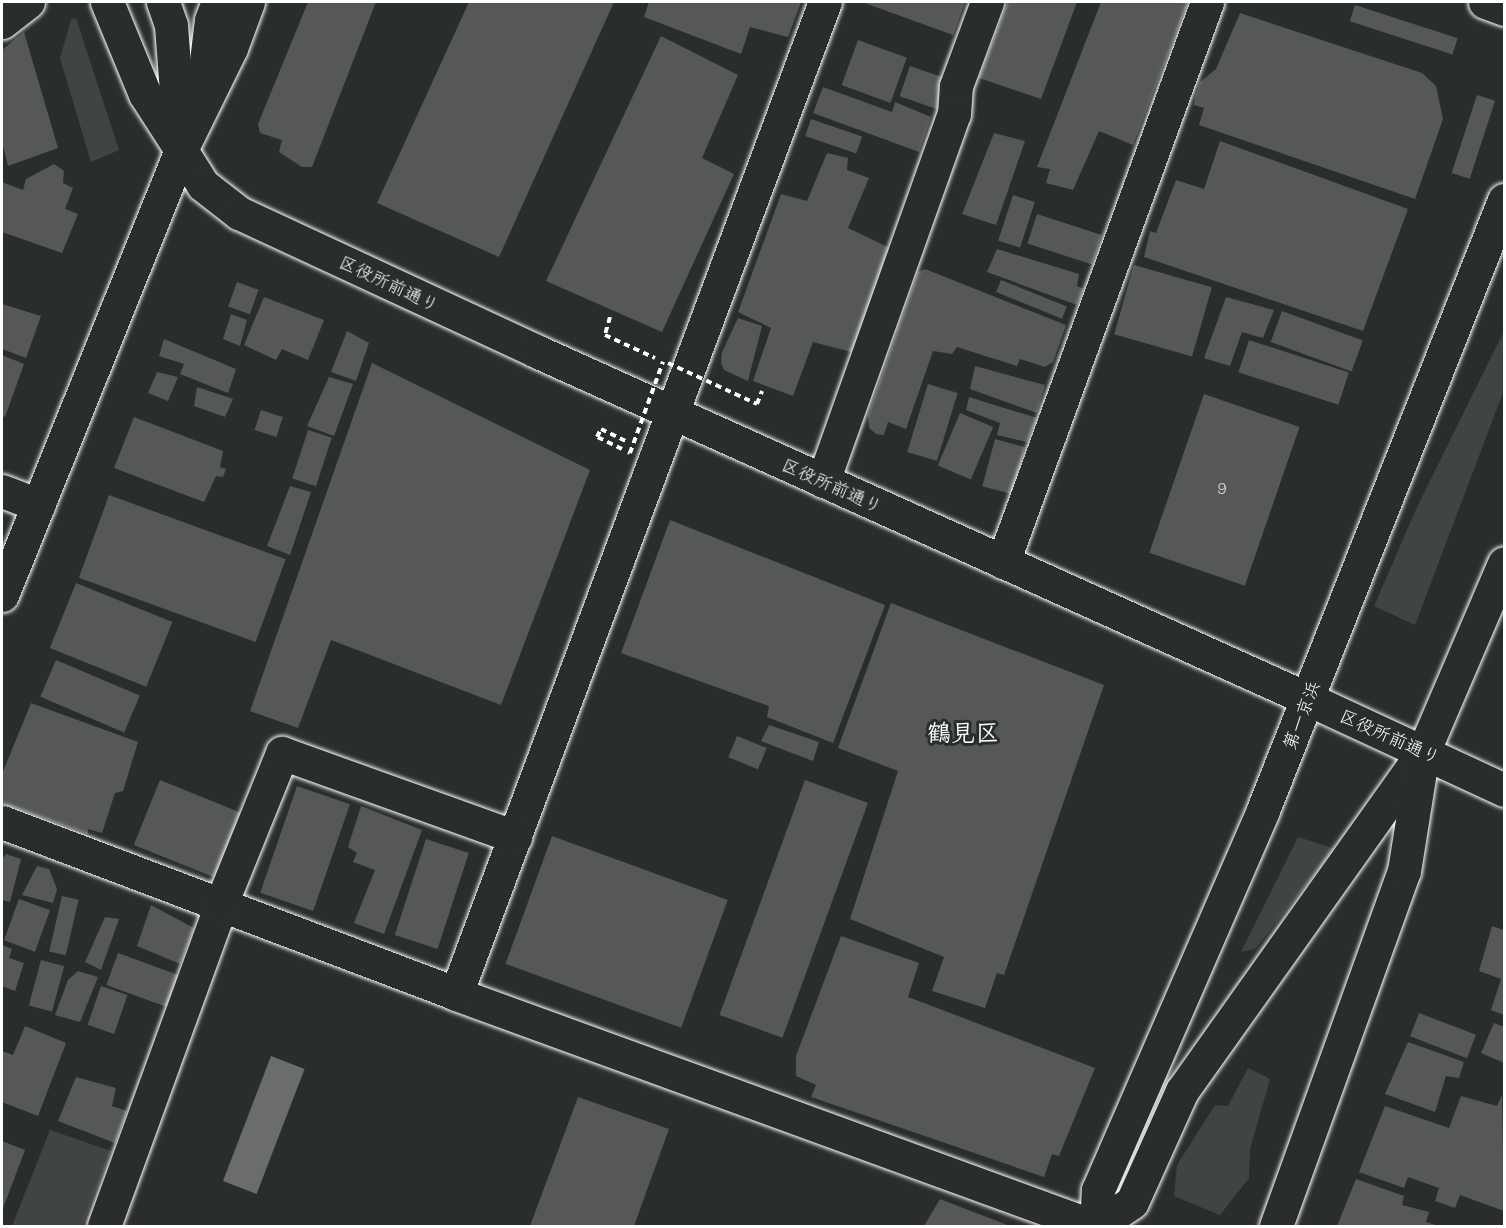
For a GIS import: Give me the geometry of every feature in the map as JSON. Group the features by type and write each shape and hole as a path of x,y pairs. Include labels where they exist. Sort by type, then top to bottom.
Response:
{"main road":[{"path":"2,22 28,2"},
{"name":"区役所前通り","path":"107,2 145,94 203,185 240,213 822,481 1424,750 1504,790"},
{"path":"163,2 171,25 181,150"},
{"path":"201,103 211,20 218,2"},
{"path":"2,595 181,150 201,103 231,48 248,2"},
{"path":"456,994 825,2"},
{"path":"822,481 954,114 956,86 987,2"},
{"path":"1003,562 1208,2"},
{"path":"1485,2 1504,9"},
{"name":"第一京浜","path":"1095,1227 1098,1190 1308,699 1504,200"},
{"path":"2,491 38,505"},
{"path":"2,822 456,994 1095,1227 1132,1203 1182,1091 1424,750 1504,562"},
{"path":"1275,1227 1404,871 1424,750"},
{"path":"104,1227 221,904 282,753 515,837"}],"path":[{"path":"610,317 604,335 657,358"},
{"path":"642,449 632,444 622,439 601,429 597,437 630,453 634,443 638,433 649,402 666,362 757,404 762,391"}],"shaded area":[{"path":"76,18 119,150 91,162 60,58 71,20"},
{"path":"1504,331 1504,390 1415,625 1374,606 1417,507"},
{"path":"1298,837 1335,849 1255,949 1241,952"},
{"path":"271,1056 305,1069 257,1194 223,1181"},
{"path":"1248,1068 1270,1079 1250,1149 1249,1178 1220,1215 1174,1196 1177,1165 1215,1105 1228,1106"},
{"path":"50,1130 111,1151 82,1226 12,1226"}],"building":[{"path":"308,2 376,2 312,167 302,167 279,152 282,140 260,133 258,124"},
{"path":"469,2 614,2 499,257 377,203"},
{"path":"649,2 801,2 788,37 750,27 741,54 644,17"},
{"path":"862,2 965,2 953,35"},
{"path":"1008,2 1077,2 1041,99 979,78"},
{"path":"1101,2 1188,2 1133,145 1099,131 1073,190 1046,183 1050,169 1037,167"},
{"path":"1355,5 1458,38 1452,55 1350,21"},
{"path":"1240,13 1422,73 1436,86 1443,119 1415,199 1199,125 1204,108 1194,105 1200,82 1216,69"},
{"path":"24,32 58,148 8,166 2,142 2,50"},
{"path":"661,36 738,75 702,158 734,174 662,332 546,281"},
{"path":"858,40 907,58 890,103 842,85"},
{"path":"910,66 948,79 937,109 900,96"},
{"path":"823,87 892,112 895,102 931,117 919,152 813,113"},
{"path":"1477,95 1495,101 1470,179 1452,173"},
{"path":"811,119 862,137 856,154 805,136"},
{"path":"994,133 1025,141 996,225 962,214"},
{"path":"1220,141 1408,209 1363,331 1144,257 1150,231 1156,233 1176,180 1204,189"},
{"path":"827,153 848,158 847,170 869,178 848,228 894,250 855,353 813,342 793,396 753,381 771,328 738,312 781,194 807,201"},
{"path":"54,164 64,171 63,183 73,188 65,209 78,214 62,253 2,232 2,182 23,190 26,179"},
{"path":"1013,195 1035,202 1020,248 998,241"},
{"path":"1037,214 1102,235 1092,264 1027,243"},
{"path":"997,249 1079,274 1077,286 1084,289 1077,305 987,272"},
{"path":"1134,265 1212,287 1192,357 1114,334"},
{"path":"925,269 1066,325 1053,362 1045,367 1020,359 1017,366 957,347 952,354 933,351 906,429 888,422 884,435 876,434 869,428 868,415 918,272"},
{"path":"1001,280 1067,307 1062,319 996,292"},
{"path":"237,282 259,290 250,314 228,306"},
{"path":"264,297 324,320 308,360 282,349 276,360 244,345"},
{"path":"1226,297 1274,310 1263,338 1242,332 1230,366 1204,358"},
{"path":"2,304 41,316 26,358 2,349"},
{"path":"1282,311 1363,340 1352,371 1271,342"},
{"path":"231,314 247,320 240,346 223,339"},
{"path":"738,318 762,326 748,381 724,370 721,363 722,352"},
{"path":"347,331 369,343 356,381 331,372"},
{"path":"164,339 236,369 228,393 180,374 184,364 159,356"},
{"path":"1249,340 1349,372 1338,405 1238,372"},
{"path":"2,355 24,364 5,417 2,416"},
{"path":"372,363 590,470 501,705 331,640 298,728 250,711"},
{"path":"975,366 1045,385 1037,413 970,389"},
{"path":"157,372 178,377 168,401 148,393"},
{"path":"329,377 353,384 334,436 307,426"},
{"path":"928,384 958,393 937,461 907,452"},
{"path":"197,387 233,399 225,417 194,406"},
{"path":"1204,394 1299,427 1245,586 1149,553"},
{"path":"969,397 1037,418 1027,442 997,435 1000,423 966,410"},
{"path":"261,410 283,417 276,437 255,430"},
{"path":"960,413 993,427 971,480 938,465"},
{"path":"134,417 223,451 220,467 226,469 223,477 216,476 204,502 114,468"},
{"path":"308,430 332,438 316,486 292,479"},
{"path":"995,439 1025,447 1012,494 982,486"},
{"path":"290,486 311,492 290,555 267,546"},
{"path":"109,495 286,559 256,642 79,578"},
{"path":"670,520 885,605 833,743 767,717 769,706 621,653"},
{"path":"76,583 172,622 146,687 50,648"},
{"path":"891,603 1104,685 1004,975 997,973 985,1008 932,991 944,957 850,919 898,771 838,748"},
{"path":"56,660 140,696 124,732 40,697"},
{"path":"31,703 138,742 123,791 115,793 102,833 88,829 88,834 2,803 2,774"},
{"path":"769,725 819,742 813,761 761,741"},
{"path":"737,736 767,748 758,769 728,757"},
{"path":"160,780 245,814 219,879 134,845"},
{"path":"805,780 868,803 782,1038 719,1015"},
{"path":"297,786 350,804 313,911 260,893"},
{"path":"361,806 422,830 384,934 354,923 375,870 353,862 357,853 348,847"},
{"path":"552,836 728,900 681,1028 505,964"},
{"path":"426,839 469,853 438,949 395,935"},
{"path":"6,854 21,859 10,902 2,900 2,859"},
{"path":"37,866 49,869 57,889 53,903 22,895"},
{"path":"62,896 79,900 66,955 49,952"},
{"path":"19,899 50,910 35,952 4,940"},
{"path":"151,905 194,928 180,964 137,946"},
{"path":"105,917 119,919 101,970 85,962"},
{"path":"1492,926 1504,930 1504,1015 1491,1010 1501,979 1479,971"},
{"path":"841,936 919,963 908,997 1095,1068 1059,1156 1052,1154 1044,1177 811,1097 816,1085 796,1076 796,1056"},
{"path":"2,945 12,949 9,958 24,963 15,991 2,986"},
{"path":"118,953 184,977 172,1009 106,985"},
{"path":"41,960 64,966 52,1012 29,1005"},
{"path":"78,971 98,977 80,1022 55,1015 68,980"},
{"path":"101,986 127,995 114,1034 88,1025"},
{"path":"1419,1013 1476,1035 1467,1058 1410,1036"},
{"path":"1494,1023 1504,1027 1504,1063 1481,1053"},
{"path":"25,1026 66,1043 38,1116 2,1102 2,1051 13,1055"},
{"path":"1408,1042 1464,1062 1459,1078 1446,1076 1435,1112 1385,1094"},
{"path":"76,1077 116,1088 112,1106 127,1111 115,1143 58,1121"},
{"path":"1502,1095 1504,1211 1460,1195 1455,1208 1435,1201 1439,1188 1408,1177 1404,1188 1359,1172 1385,1106 1449,1128 1461,1096 1497,1106"},
{"path":"578,1097 669,1129 634,1226 530,1226"},
{"path":"2,1141 25,1150 2,1211"},
{"path":"1356,1179 1404,1196 1402,1205 1429,1212 1426,1222 1439,1226 1337,1226"},
{"path":"940,1199 1010,1226 924,1226"}],"district":[{"name":"鶴見区","path":"963,732"}]}
